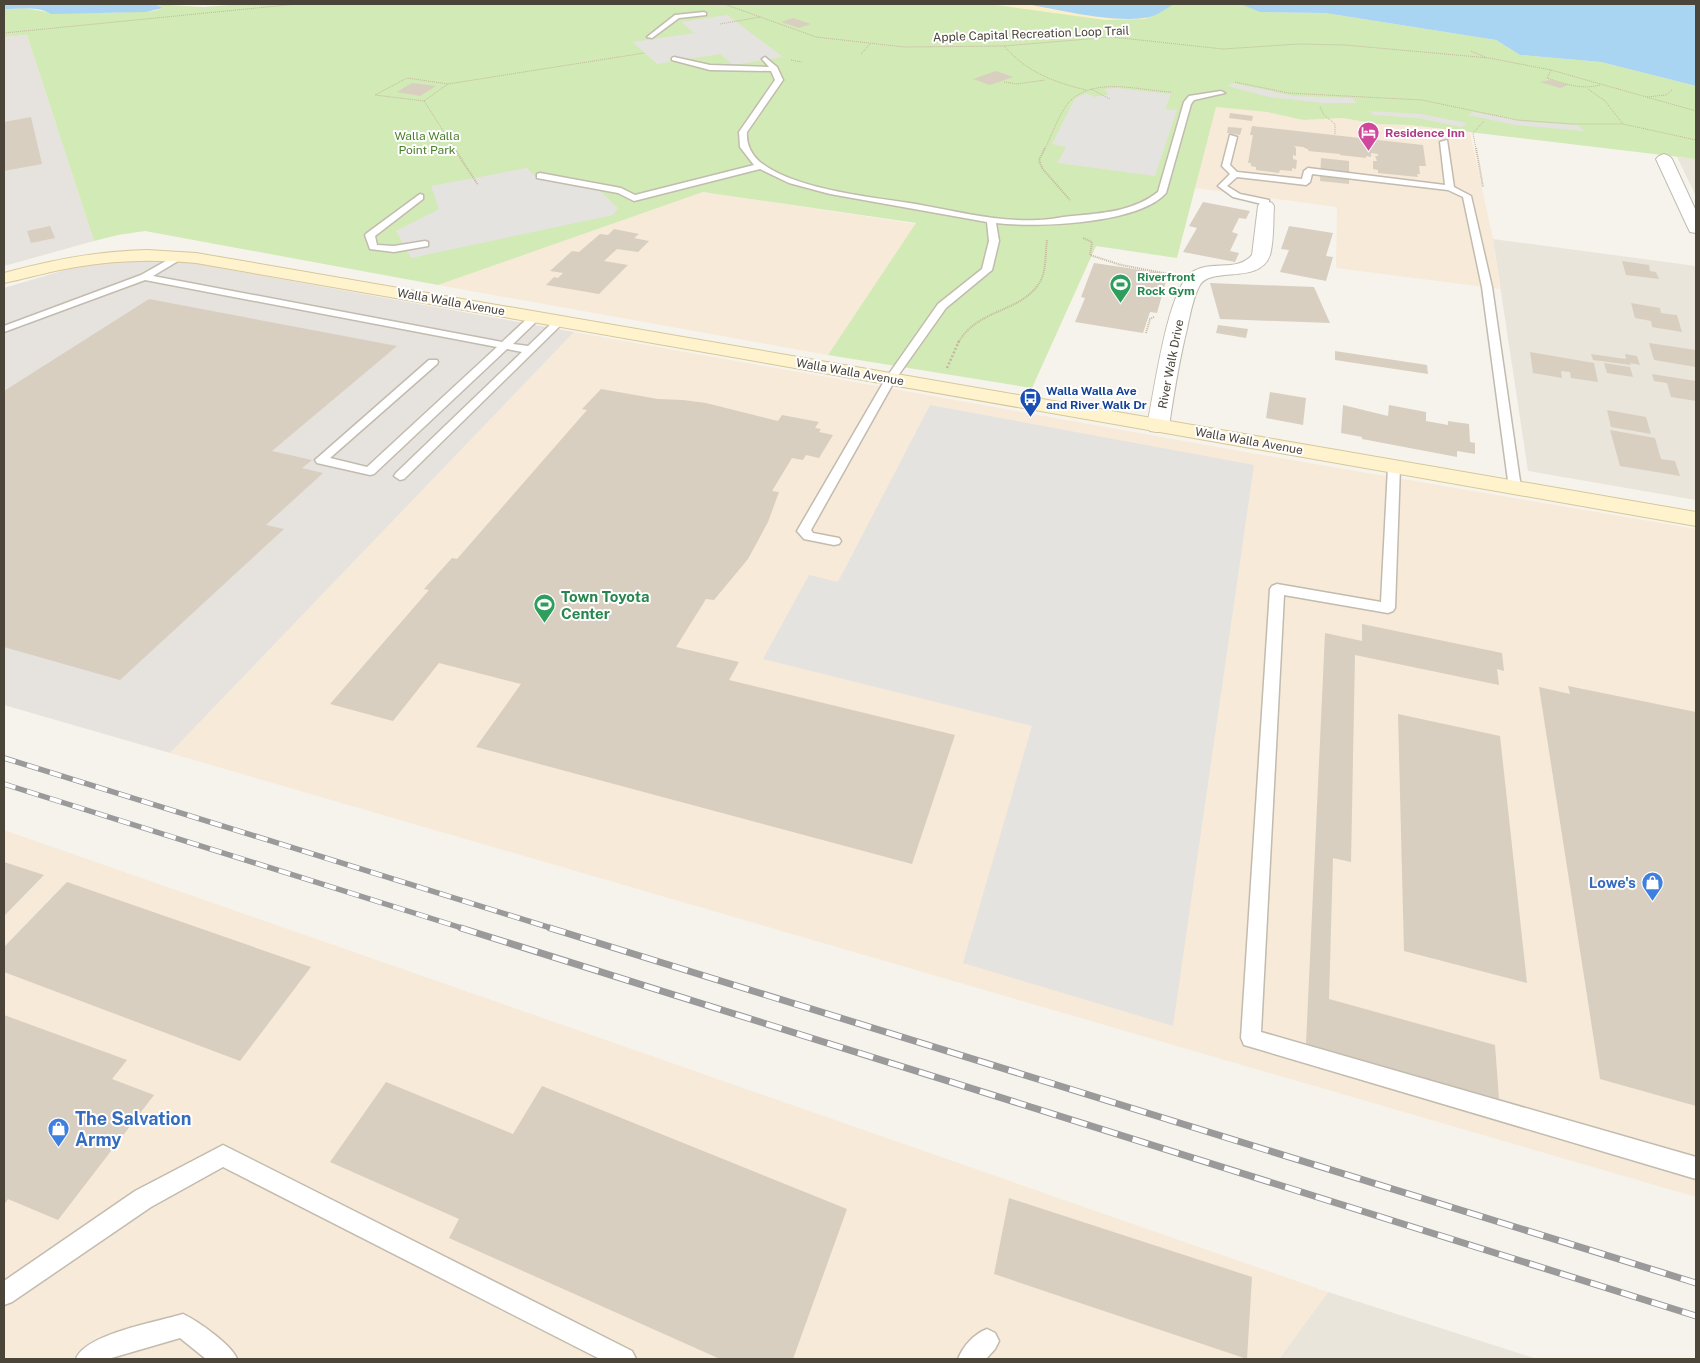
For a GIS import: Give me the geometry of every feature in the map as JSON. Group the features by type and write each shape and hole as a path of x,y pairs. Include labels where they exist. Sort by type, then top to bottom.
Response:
{"street":[{"path":"1664,159 1696,228"},
{"name":"River Walk Drive","path":"1158,426 1180,316 1192,280 1201,274 1243,268 1258,261 1262,256 1266,206"},
{"name":"Walla Walla Avenue","path":"4,278 48,266 101,256 136,254 180,256 1696,519"}],"lane":[{"path":"650,37 677,16 704,14"},
{"path":"765,59 774,69 779,80 743,132 741,139 745,149 760,166 778,175 828,191 991,220 1038,223 1114,216 1152,202 1162,193 1187,104 1192,98 1221,93"},
{"path":"674,60 688,65 744,70 774,69"},
{"path":"1233,136 1226,166 1235,174 1306,182 1308,172 1450,188 1467,198 1487,287 1515,488"},
{"path":"1444,142 1450,188"},
{"path":"540,176 621,191 634,198 760,166"},
{"path":"1235,174 1222,186 1227,192 1241,198 1266,202 1266,206"},
{"path":"420,197 370,235 373,247 394,249 425,244"},
{"path":"834,541 810,536 804,531 890,380 942,306 987,270 994,242 991,220"},
{"path":"4,329 144,277 180,256"},
{"path":"144,277 530,350"},
{"path":"433,362 321,460 370,471 535,317"},
{"path":"400,476 560,321"},
{"path":"1394,467 1388,608 1277,589 1251,1038 1696,1168"},
{"path":"4,1294 143,1199 223,1156 624,1359"},
{"path":"88,1359 104,1348 183,1326 225,1359"},
{"path":"970,1359 988,1341"}],"path":[{"path":"4,33 297,4"},
{"name":"Apple Capital Recreation Loop Trail","path":"724,4 816,37 870,44 931,48 1004,46 1112,37 1223,49 1300,44 1345,44 1487,58 1522,63 1551,70 1696,111"},
{"path":"720,24 761,17"},
{"path":"861,54 870,44"},
{"path":"1004,46 1029,71 1045,80 1086,90 1100,87 1174,92"},
{"path":"1472,51 1487,58"},
{"path":"448,84 424,101 376,95 407,78 448,84 652,52"},
{"path":"1551,70 1547,78 1587,89 1606,101 1623,124"},
{"path":"1004,82 1017,84 1045,80"},
{"path":"1232,81 1288,94 1422,100 1517,120 1572,124 1623,124 1696,140"},
{"path":"1587,89 1601,85"},
{"path":"1090,89 1110,99"},
{"path":"1641,97 1666,95 1672,90"},
{"path":"424,101 478,185"},
{"path":"1320,107 1324,115 1336,124 1335,135"},
{"path":"1467,198 1484,198 1473,133 1484,121"},
{"path":"936,388 961,338 972,325 1023,298 1038,285 1044,271 1047,235"}],"shaded area":[{"path":"727,15 783,57 733,65 720,54 657,64 633,42 694,33 681,22"},
{"path":"27,35 94,241 4,266 4,37"},
{"path":"1233,83 1294,96 1352,98 1357,103 1322,103 1269,97 1227,86"},
{"path":"1116,88 1171,94 1165,109 1177,110 1155,176 1057,163 1066,147 1052,144 1075,98 1086,93 1095,97 1109,94 1104,89"},
{"path":"1215,107 1267,112 1303,120 1343,118 1376,124 1409,125 1470,133 1493,239 1500,289 1336,268 1337,207 1195,188"},
{"path":"1369,111 1421,114 1467,123 1462,127 1417,118 1373,115"},
{"path":"1473,112 1527,122 1578,125 1584,131 1515,125 1468,115"},
{"path":"1677,157 1696,159 1696,196"},
{"path":"527,168 538,179 599,190 618,208 613,215 411,258 396,231 439,209 431,186"},
{"path":"703,192 916,224 828,355 438,285"},
{"path":"1493,239 1696,266 1696,500 1528,471"},
{"path":"142,254 574,332 170,753 4,705 4,288 75,267"},
{"path":"574,332 1268,456 1696,529 1696,1197 170,753"},
{"path":"930,405 1254,465 1173,1026 963,963 1032,726 763,659 809,575 838,582"},
{"path":"4,830 1328,1292 1279,1359 4,1359"},
{"path":"1328,1292 1537,1359 1279,1359"}],"green space":[{"name":"Walla Walla Point Park","path":"154,4 203,7 245,4 1026,4 1092,15 1151,17 1174,4 1244,4 1261,12 1325,13 1496,40 1520,55 1601,62 1696,86 1696,159 1409,125 1376,124 1343,118 1303,120 1267,112 1216,107 1177,258 1096,246 1032,388 828,355 916,223 703,192 438,285 145,231 94,241 27,35 4,37 4,9 24,8 48,12 106,13 154,11 163,8"}],"sand":[{"path":"1022,3 1104,16 1151,17 1145,19 1105,20 988,4"}],"water":[{"path":"4,4 154,4 163,8 146,12 51,14 35,9 4,9"},
{"path":"1026,4 1174,4 1150,17 1121,19 1105,18"},
{"path":"1696,4 1696,86 1601,62 1520,55 1496,40 1325,13 1260,12 1243,5"}],"building":[{"path":"793,18 811,24 799,28 781,22"},
{"path":"996,71 1013,77 990,85 973,79"},
{"path":"1550,80 1568,85 1560,88 1540,82"},
{"path":"412,83 436,86 420,96 397,92"},
{"path":"1230,113 1253,116 1252,121 1229,118"},
{"path":"31,117 42,164 4,171 4,122"},
{"name":"Residence Inn","path":"1252,126 1423,145 1426,166 1419,166 1420,174 1417,174 1418,177 1378,173 1378,170 1373,169 1373,161 1377,161 1375,156 1378,156 1378,154 1371,153 1371,157 1366,156 1366,158 1308,151 1303,147 1294,146 1296,148 1296,156 1293,155 1293,159 1297,160 1296,169 1292,168 1292,171 1280,170 1279,173 1256,170 1256,167 1248,163 1253,135 1250,135"},
{"path":"1228,127 1242,128 1240,135 1227,133"},
{"path":"1321,158 1349,161 1349,184 1320,181"},
{"path":"1203,202 1250,211 1246,219 1239,218 1232,232 1238,234 1230,251 1239,253 1235,262 1183,252 1197,228 1189,226"},
{"path":"50,226 55,238 31,243 27,231"},
{"path":"1289,226 1333,233 1326,256 1333,257 1326,281 1280,272 1289,250 1281,249"},
{"path":"614,229 639,234 634,238 649,241 638,252 617,249 604,261 628,265 599,294 546,285 554,277 558,278 563,273 550,271 572,251 579,252 600,234 608,235"},
{"path":"1622,261 1649,265 1650,271 1656,272 1659,279 1626,275"},
{"name":"Riverfront Rock Gym","path":"1094,263 1168,274 1157,313 1150,312 1143,333 1075,322 1085,298 1081,297"},
{"path":"1210,283 1314,287 1330,323 1220,319"},
{"path":"149,299 397,346 272,451 312,460 302,468 323,473 266,525 284,529 120,680 4,647 4,391"},
{"path":"1631,303 1660,308 1661,313 1677,315 1682,332 1652,327 1651,321 1635,318"},
{"path":"1218,325 1248,329 1246,338 1216,333"},
{"path":"1649,343 1696,350 1696,367 1654,360"},
{"path":"1335,351 1427,365 1428,374 1335,360"},
{"path":"1530,352 1594,363 1598,382 1571,378 1570,372 1561,371 1562,378 1533,373"},
{"path":"1591,354 1626,359 1625,354 1637,356 1640,365 1593,360"},
{"path":"1604,363 1630,367 1633,377 1607,373"},
{"path":"1652,374 1696,381 1696,401 1671,397 1667,383 1654,381"},
{"name":"Town Toyota Center","path":"601,389 658,399 706,403 778,421 782,415 819,422 815,428 821,429 819,432 833,435 819,458 806,455 803,460 792,458 772,491 779,492 768,522 748,559 714,600 706,599 676,647 739,662 729,680 955,735 912,864 476,747 521,684 439,663 393,721 330,704 429,590 424,589 452,558 457,559 587,410 582,409"},
{"path":"1270,392 1306,398 1303,425 1266,418"},
{"path":"1343,405 1388,416 1389,405 1426,412 1426,421 1448,425 1448,421 1469,424 1470,442 1475,443 1475,454 1457,451 1457,457 1362,439 1362,437 1341,433"},
{"path":"1607,410 1646,417 1651,434 1611,427"},
{"path":"1610,430 1655,438 1661,459 1675,461 1680,476 1620,466"},
{"path":"1362,624 1502,653 1504,671 1497,669 1499,685 1355,655 1351,862 1333,858 1329,999 1495,1045 1499,1099 1306,1044 1325,633 1362,641"},
{"name":"Lowe's","path":"1568,686 1696,712 1696,1106 1600,1079 1539,687 1570,694"},
{"path":"1398,714 1500,736 1527,983 1404,951"},
{"path":"4,862 44,875 4,916"},
{"path":"67,882 311,967 240,1061 4,972 4,947"},
{"name":"The Salvation Army","path":"4,1015 127,1060 112,1079 154,1095 58,1220 8,1199 4,1205"},
{"path":"386,1082 513,1134 542,1086 847,1209 793,1359 720,1359 449,1238 459,1219 330,1162"},
{"path":"1009,1198 1252,1277 1247,1359 994,1274"}],"railway":[{"path":"4,758 554,929"},
{"path":"4,784 465,929"},
{"path":"461,928 1696,1316"},
{"path":"550,928 1696,1283"}],"place":[{"name":"Residence Inn","path":"1369,152"},
{"name":"Riverfront Rock Gym","path":"1121,303"},
{"name":"Walla Walla Ave and River Walk Dr","path":"1030,417"},
{"name":"Town Toyota Center","path":"545,624"},
{"name":"Lowe's","path":"1652,901"},
{"name":"The Salvation Army","path":"59,1147"}]}
